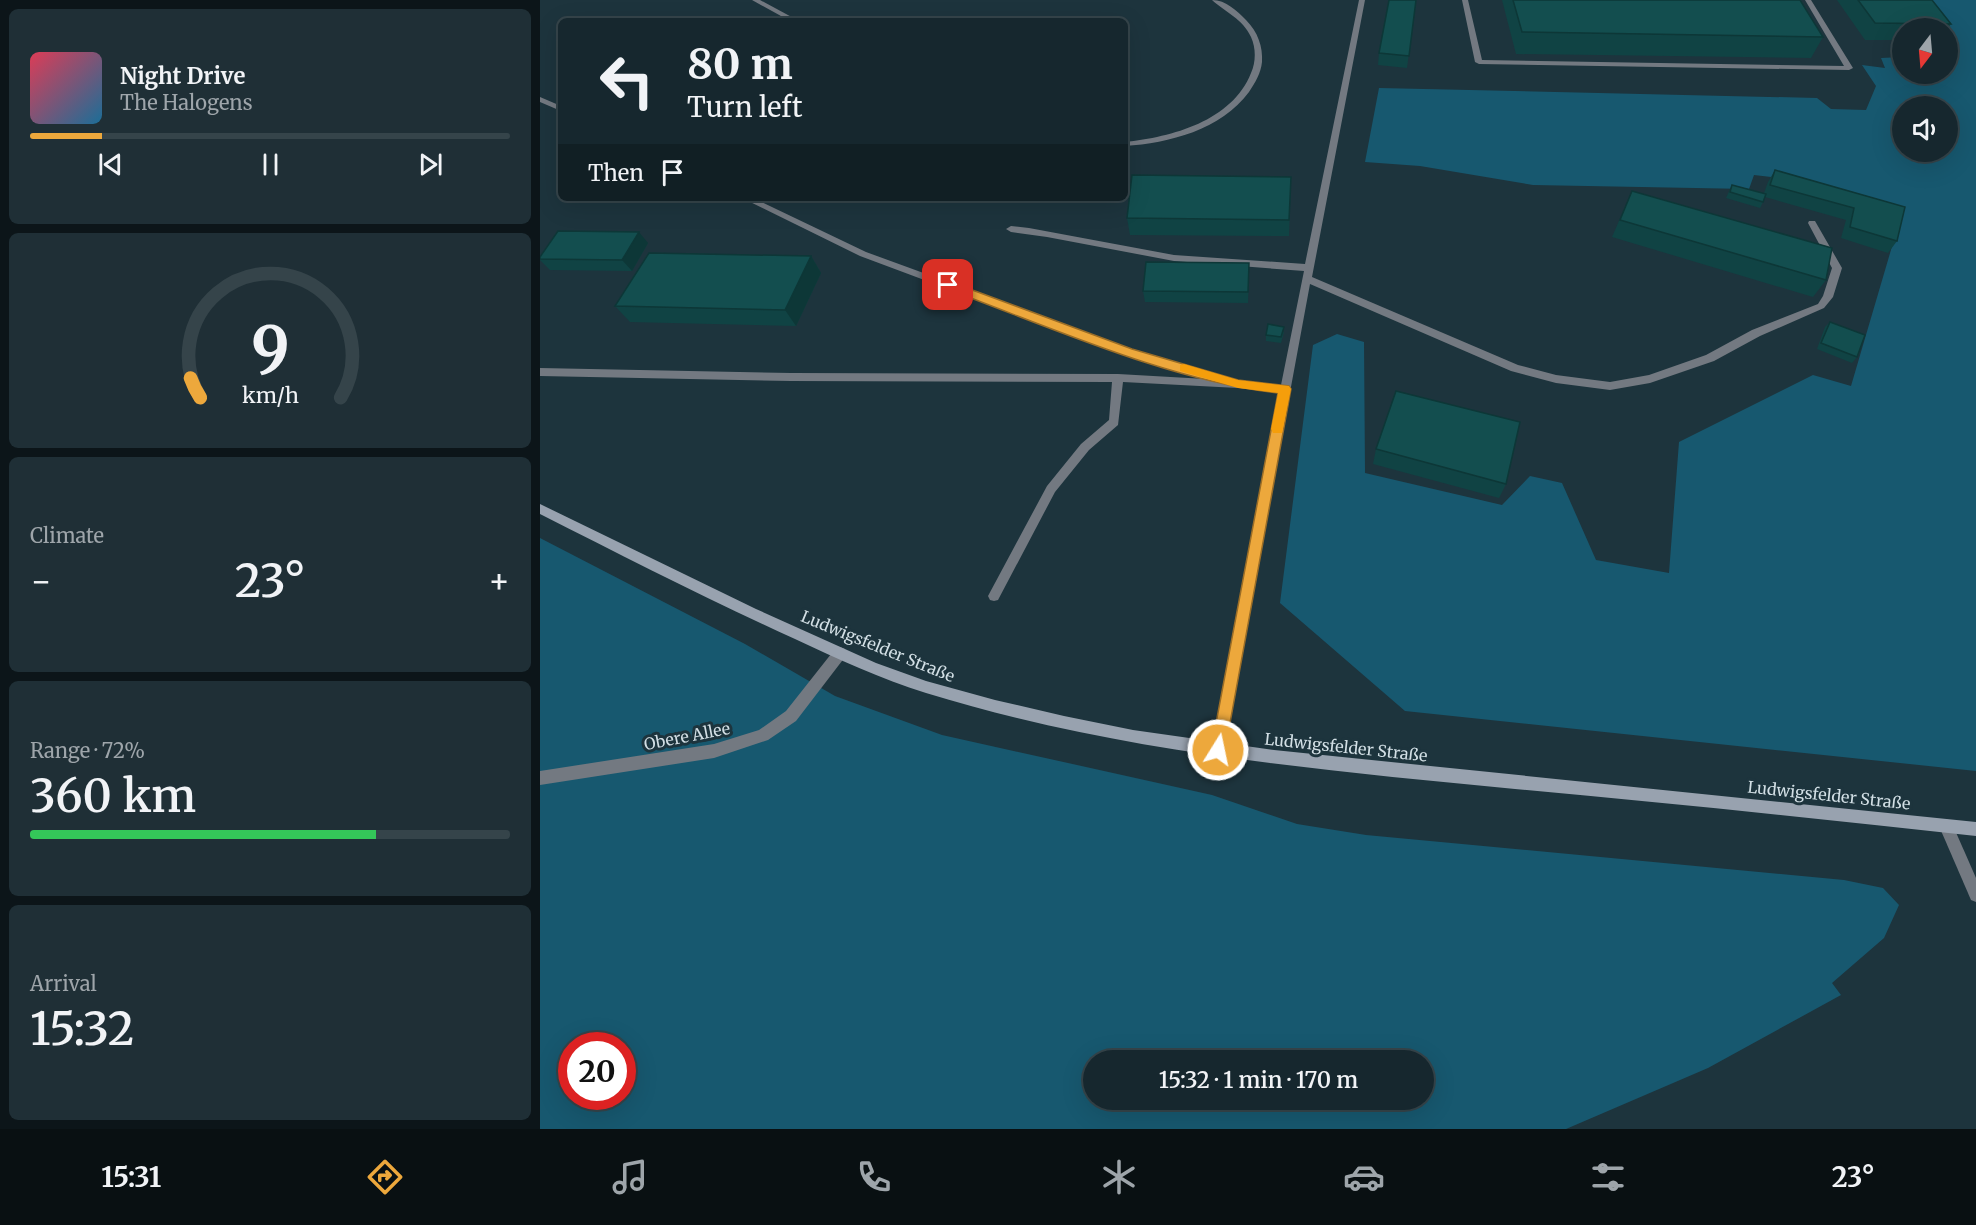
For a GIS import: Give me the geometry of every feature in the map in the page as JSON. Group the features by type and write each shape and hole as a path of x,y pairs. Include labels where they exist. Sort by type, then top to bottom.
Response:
{"street":[{"path":"755,0 789,18"},
{"path":"1128,143 1179,134 1197,126 1224,113 1250,87 1260,56 1252,30 1229,8 1215,0"},
{"path":"1218,750 1285,389 1362,0"},
{"path":"1466,0 1479,62 1850,68 1808,0"},
{"path":"540,99 558,108"},
{"path":"752,201 863,254 1129,352 1238,384"},
{"path":"1011,229 1041,232 1124,251 1309,274 1515,368 1556,379 1611,386 1650,379 1710,358 1756,333 1821,306 1828,297 1837,268 1812,223"},
{"path":"540,372 802,377 1118,378 1238,384 1285,389"},
{"path":"994,596 1051,489 1086,447 1114,422 1118,378"},
{"name":"Ludwigsfelder Straße","path":"540,509 678,579 840,653 922,686 1016,713 1104,732 1282,760 1736,803 1976,829"},
{"name":"Obere Allee","path":"540,778 714,751 763,735 791,716 840,653"},
{"path":"1946,826 1976,895"}],"shaded area":[{"path":"1916,0 1976,0 1976,771 1405,711 1280,603 1313,345 1337,334 1364,342 1365,473 1502,505 1530,476 1562,483 1596,560 1669,573 1679,442 1813,375 1851,386 1903,209 1797,180 1754,175 1749,189 1533,185 1420,166 1365,162 1379,88 1817,98 1831,109 1866,110 1876,86 1862,65 1885,68 1881,58 1892,57 1892,84 1958,84 1958,18 1936,18"},
{"path":"540,538 745,644 835,696 942,735 1212,795 1297,824 1366,835 1844,880 1883,888 1899,905 1884,938 1832,983 1841,995 1708,1068 1566,1129 540,1129"}],"building":[{"path":"1389,0 1416,0 1409,56 1379,53"},
{"path":"1513,0 1800,0 1823,37 1522,32"},
{"path":"1858,0 1932,0 1946,18 1892,18 1892,23 1875,23"},
{"path":"1775,170 1905,207 1897,241 1850,227 1854,208 1770,185"},
{"path":"1132,175 1291,177 1289,220 1127,218"},
{"path":"1732,185 1766,194 1763,202 1730,192"},
{"path":"1632,191 1832,248 1826,280 1620,220"},
{"path":"558,231 639,232 622,260 540,259"},
{"path":"649,253 811,256 785,310 615,306"},
{"path":"1146,262 1249,263 1248,292 1143,291"},
{"path":"1830,322 1865,335 1857,357 1821,343"},
{"path":"1268,324 1284,327 1281,337 1266,335"},
{"path":"1396,391 1520,422 1506,484 1376,449"}],"slow traffic":[{"path":"1184,368 1238,384 1285,389 1277,429"}],"route":[{"path":"948,285 1129,352 1238,384 1285,389 1218,750"}]}
